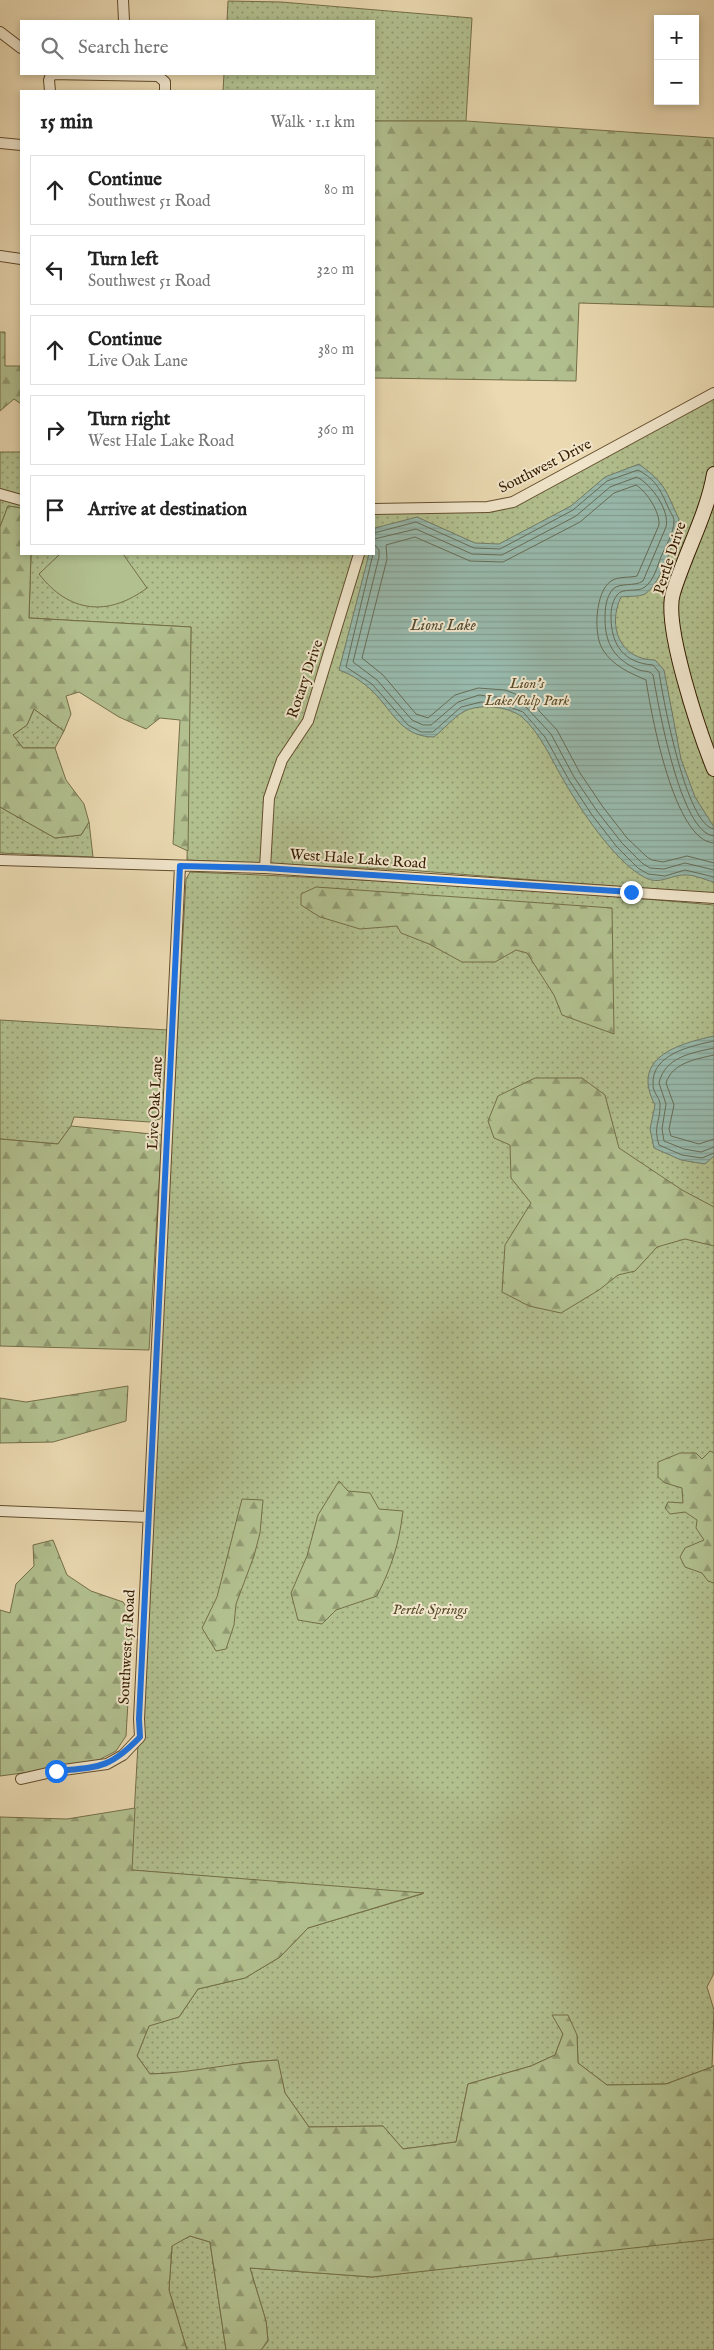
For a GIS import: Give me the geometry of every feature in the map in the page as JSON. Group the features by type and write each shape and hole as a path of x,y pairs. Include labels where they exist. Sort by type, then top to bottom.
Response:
{"street":[{"path":"123,0 124,20"},
{"path":"0,32 20,47"},
{"path":"50,75 50,90"},
{"path":"128,75 158,76 165,82 165,90"},
{"path":"0,143 20,145"},
{"path":"0,256 20,259"},
{"name":"Southwest Drive","path":"375,509 488,507 513,502 714,393"},
{"name":"Pertle Drive","path":"714,474 708,497 672,594 671,614 676,648 714,769"},
{"path":"0,494 20,500"},
{"name":"Rotary Drive","path":"265,868 269,798 282,760 308,721 359,555"},
{"name":"West Hale Lake Road","path":"0,860 265,868 714,898"},
{"name":"Live Oak Lane","path":"156,1342 169,1118 180,866"},
{"name":"Southwest 51 Road","path":"20,1779 56,1771 107,1764 123,1754 140,1737 139,1719 156,1342"},
{"path":"0,1511 148,1517"}],"green space":[{"path":"228,1 281,2 472,18 466,121 375,121 375,90 223,90 224,75 375,75 375,20 227,20"},
{"path":"375,121 466,121 714,138 714,307 579,303 576,381 375,378"},
{"path":"0,332 5,332 5,366 20,366 20,403 14,399 0,411"},
{"name":"Lion's Lake/Culp Park","path":"714,393 714,894 407,870 187,860 191,627 29,618 31,555 375,555 375,509 503,505"},
{"path":"0,452 20,452 20,508 8,506 0,527"},
{"path":"8,506 20,508 20,555 31,555 29,618 191,627 188,851 173,844 180,720 160,718 146,729 119,717 79,692 66,696 71,714 64,731 34,709 27,725 13,735 23,748 55,748 66,780 84,804 89,822 81,835 55,838 0,807 0,527"},
{"path":"59,555 124,555 147,588 118,604 104,607 90,606 76,603 63,597 39,574"},
{"path":"34,709 64,731 55,748 23,748 13,735 27,725"},
{"path":"0,807 55,838 81,835 89,822 93,857 0,853"},
{"name":"Pertle Springs","path":"190,872 452,885 714,905 714,1973 707,1987 714,2010 712,2067 666,2084 607,2085 578,2063 577,2035 553,2015 563,2034 555,2055 531,2066 468,2084 456,2142 403,2149 383,2126 309,2127 285,2093 277,2060 251,2062 193,2072 150,2074 137,2056 149,2025 179,2017 198,1989 245,1978 280,1957 308,1928 422,1894 131,1870 186,879"},
{"path":"316,887 612,908 614,1034 562,1015 554,995 527,953 516,950 495,962 462,962 429,944 401,933 397,926 360,929 320,917 301,905 301,894"},
{"path":"0,1020 168,1030 164,1112 160,1119 150,1122 74,1117 71,1126 58,1144 0,1139"},
{"path":"535,1078 582,1078 605,1095 619,1148 682,1190 714,1207 714,1246 685,1239 657,1247 635,1271 618,1275 599,1290 561,1313 529,1306 502,1292 505,1245 531,1203 511,1178 510,1145 494,1138 488,1121 498,1096"},
{"path":"71,1126 162,1135 149,1350 0,1346 0,1139 58,1144"},
{"path":"128,1386 126,1421 53,1442 0,1443 0,1398 26,1402"},
{"path":"710,1451 714,1453 714,1583 708,1581 702,1573 685,1567 680,1557 685,1548 704,1540 696,1528 697,1520 685,1512 670,1514 665,1508 668,1502 683,1503 682,1488 665,1483 658,1477 658,1462 680,1453 696,1453 702,1459"},
{"path":"339,1481 348,1491 370,1493 379,1509 403,1511 394,1555 377,1596 336,1610 322,1624 298,1620 291,1593 307,1556 318,1515"},
{"path":"242,1499 263,1500 260,1533 254,1556 236,1604 234,1625 226,1649 216,1651 202,1628 217,1597"},
{"path":"53,1540 67,1575 91,1591 123,1602 133,1617 126,1736 116,1751 91,1764 0,1776 0,1610 10,1613 16,1584 34,1566 33,1545"},
{"path":"135,1808 132,1870 424,1893 308,1928 280,1957 245,1978 198,1989 179,2017 149,2026 137,2056 150,2074 278,2060 285,2093 309,2127 383,2126 403,2149 456,2142 468,2084 531,2066 555,2055 563,2034 552,2015 568,2015 577,2035 578,2063 607,2085 666,2084 714,2065 714,2239 372,2277 250,2268 266,2321 268,2341 261,2350 226,2350 210,2242 190,2236 172,2246 169,2290 187,2350 0,2350 0,1817 67,1819"},
{"path":"190,2236 210,2242 226,2350 187,2350 169,2290 172,2245"},
{"path":"711,2237 714,2239 714,2350 261,2350 268,2341 266,2321 250,2268 372,2277"}],"water":[{"name":"Lions Lake","path":"639,464 655,477 664,488 679,519 667,560 657,581 643,595 621,597 615,619 616,630 625,648 643,658 655,660 664,670 681,759 695,797 714,827 714,882 688,875 655,880 644,877 633,870 599,834 571,793 540,739 529,724 516,713 501,708 477,707 463,712 434,737 422,736 404,727 366,685 339,670 369,555 375,555 375,528 417,517 475,543 499,544 571,506 605,477"},
{"path":"714,1036 714,1156 705,1164 681,1160 654,1148 650,1129 655,1105 649,1089 648,1076 653,1065 661,1056 672,1049"}],"route":[{"path":"56,1771 107,1764 116,1760 140,1737 139,1719 153,1404 169,1128 180,866 265,868 631,892"}]}
